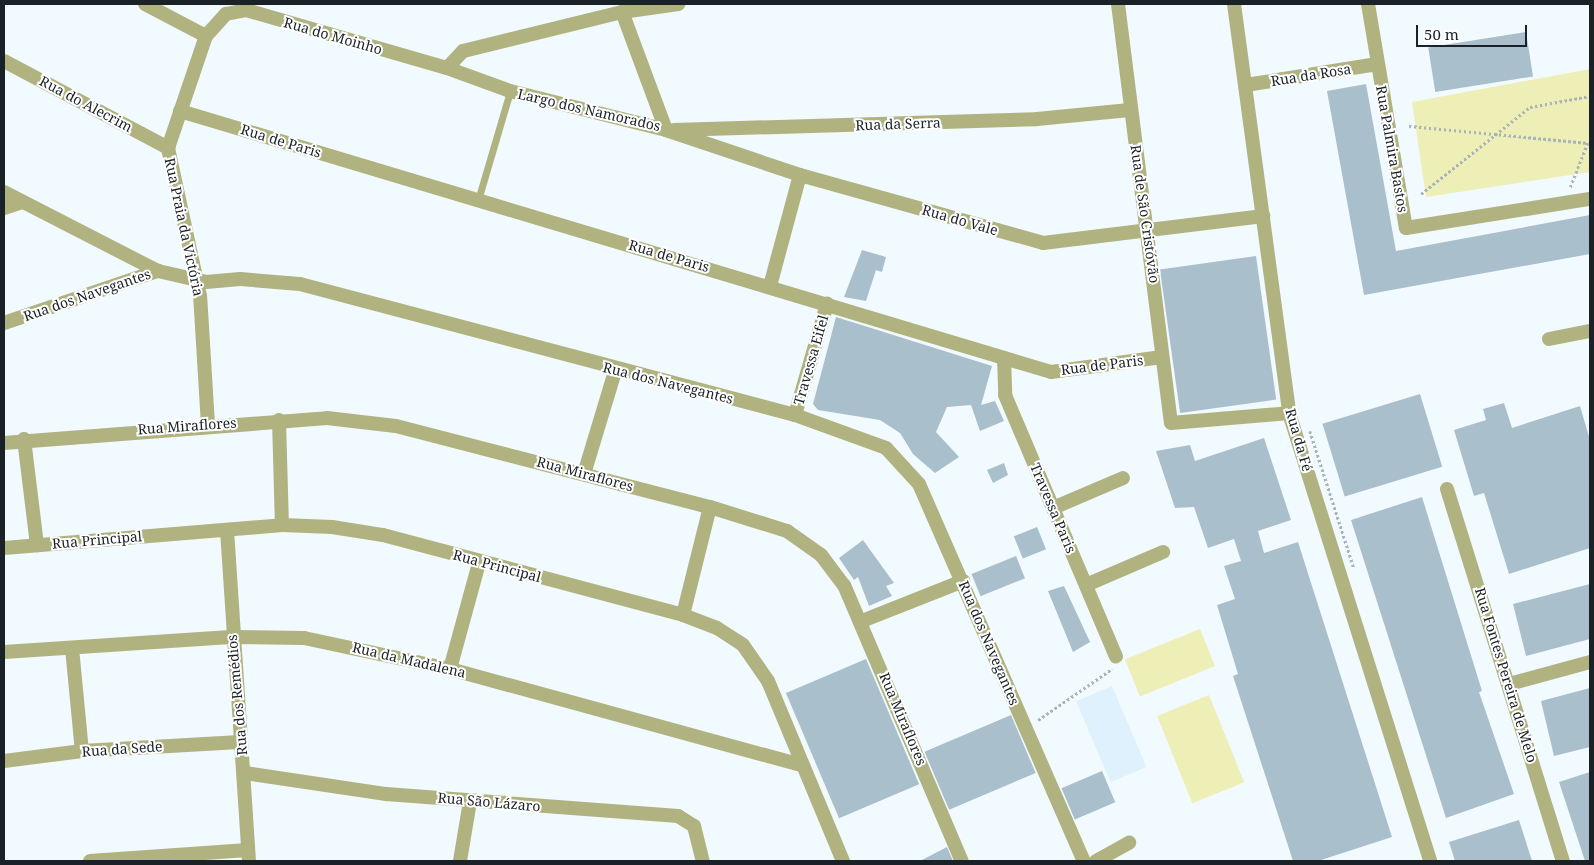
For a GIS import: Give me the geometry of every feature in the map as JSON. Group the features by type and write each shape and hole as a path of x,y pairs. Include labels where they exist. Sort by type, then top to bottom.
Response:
{"street":[{"path":"145,4 206,36"},
{"path":"447,68 463,51 622,12 678,4"},
{"name":"Rua de São Cristóvão","path":"1118,4 1130,110 1148,230 1162,357 1172,423 1289,413"},
{"name":"Rua da Fé","path":"1234,4 1289,413 1430,861"},
{"name":"Rua Palmira Bastos","path":"1368,4 1406,228 1590,199"},
{"name":"Rua do Moinho","path":"206,36 226,14 246,10 447,68"},
{"name":"Largo dos Namorados","path":"622,12 666,130"},
{"name":"Rua Praia da Victória","path":"206,36 168,148 194,279 200,296 208,424"},
{"name":"Rua do Alecrim","path":"4,61 168,148"},
{"name":"Rua da Rosa","path":"1246,85 1377,64"},
{"name":"Largo dos Namorados","path":"447,68 510,91 666,130"},
{"name":"Rua da Serra","path":"666,130 1037,120 1130,110"},
{"name":"Rua de Paris","path":"180,111 770,286 1052,372 1162,357"},
{"name":"Rua do Vale","path":"666,130 800,175 1043,243 1262,216"},
{"path":"770,286 800,175"},
{"path":"4,192 158,271"},
{"path":"4,208 22,202"},
{"name":"Rua dos Navegantes","path":"4,323 158,271 194,279 300,284 615,371 796,415 886,448 919,484 1084,861"},
{"name":"Travessa Eifel","path":"796,415 827,304"},
{"path":"1549,339 1590,330"},
{"name":"Travessa Paris","path":"1004,358 1005,395 1116,656"},
{"path":"584,474 615,371"},
{"name":"Rua Miraflores","path":"4,443 24,439 208,424 327,418 396,426 710,507 787,532 821,555 862,621 962,861"},
{"path":"279,420 282,525"},
{"path":"24,439 37,545"},
{"path":"1053,508 1123,478"},
{"name":"Rua Fontes Pereira de Melo","path":"1447,489 1563,861"},
{"path":"684,615 710,507"},
{"name":"Rua Principal","path":"4,548 282,525 383,535 684,615 717,628 743,645 768,682 843,861"},
{"name":"Rua dos Remédios","path":"227,530 231,636 240,742 245,773 248,856"},
{"path":"1086,585 1163,552"},
{"path":"450,669 479,562"},
{"path":"862,621 962,581"},
{"name":"Rua da Madalena","path":"4,652 231,636 304,638 450,669 802,765"},
{"path":"72,648 82,751"},
{"path":"1509,684 1590,662"},
{"name":"Rua da Sede","path":"4,761 82,751 240,742"},
{"name":"Rua São Lázaro","path":"245,773 470,801 678,816 694,826 702,861"},
{"path":"460,861 470,801"},
{"path":"1096,861 1129,843"},
{"path":"90,861 248,856"}],"lane":[{"path":"478,200 510,91"}],"path":[{"path":"1421,194 1530,107 1590,96"},
{"path":"1410,126 1588,143 1569,183 1572,203"},
{"path":"1031,725 1114,667 1116,656"}],"shaded area":[{"path":"1112,686 1146,767 1110,782 1076,701"}],"green space":[{"path":"1590,69 1590,172 1426,197 1412,102"},
{"path":"1200,629 1215,666 1140,696 1125,659"},
{"path":"1209,695 1244,782 1192,803 1157,716"}],"building":[{"path":"1526,32 1533,76 1435,92 1428,47"},
{"path":"1366,84 1396,251 1590,215 1590,254 1364,295 1327,91"},
{"path":"862,250 886,257 882,272 876,270 866,301 844,297"},
{"path":"1256,256 1276,400 1180,413 1160,269"},
{"path":"836,317 992,366 981,405 995,401 1004,421 980,431 971,405 947,407 936,432 959,457 935,473 913,454 900,433 880,420 818,410 813,404"},
{"path":"1420,394 1442,467 1345,497 1322,424"},
{"path":"1504,403 1512,428 1580,406 1590,440 1590,548 1509,574 1484,493 1474,496 1454,430 1486,420 1483,409"},
{"path":"1264,438 1291,520 1258,531 1264,553 1298,542 1392,837 1318,861 1293,861 1233,676 1238,674 1217,605 1235,599 1224,566 1241,561 1234,539 1208,548 1194,507 1175,508 1156,451 1190,445 1195,461"},
{"path":"1004,463 1008,475 993,483 987,470"},
{"path":"1422,497 1482,691 1479,692 1514,794 1446,818 1351,520"},
{"path":"1037,527 1046,549 1023,559 1014,536"},
{"path":"863,540 894,583 886,586 892,596 869,606 858,577 854,580 839,558"},
{"path":"1016,556 1025,578 980,596 971,574"},
{"path":"1590,584 1590,639 1526,656 1513,604"},
{"path":"1064,586 1090,642 1073,652 1048,591"},
{"path":"866,659 919,784 839,818 786,693"},
{"path":"1590,688 1590,747 1554,756 1541,701"},
{"path":"1011,715 1036,773 949,810 924,752"},
{"path":"1102,771 1115,802 1075,819 1061,788"},
{"path":"1590,772 1590,861 1585,861 1559,782"},
{"path":"1519,820 1532,861 1455,861 1449,842"},
{"path":"947,847 953,861 920,861"}]}
